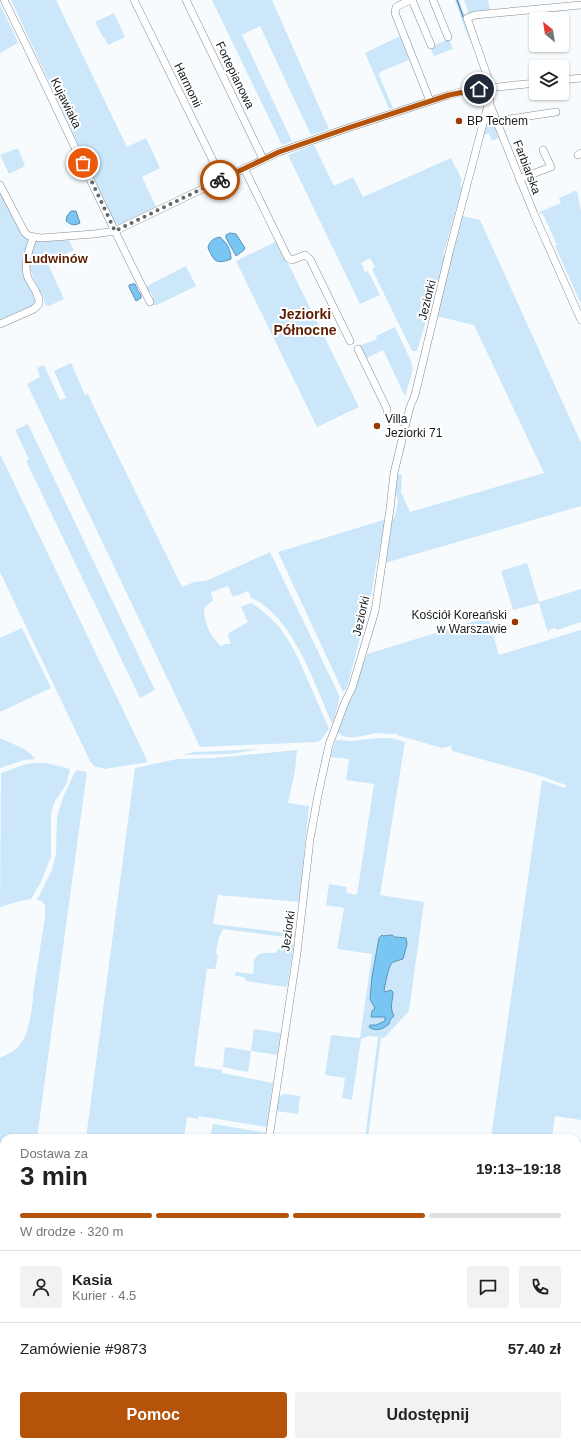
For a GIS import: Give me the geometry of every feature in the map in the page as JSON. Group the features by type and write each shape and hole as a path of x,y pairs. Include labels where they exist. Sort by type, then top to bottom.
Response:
{"street":[{"name":"Kujawiaka","path":"4,0 117,237 150,302"},
{"name":"Harmonii","path":"134,0 222,179"},
{"name":"Fortepianowa","path":"186,0 263,159"},
{"path":"433,0 448,38"},
{"path":"430,101 395,13 396,7 410,1 431,45"},
{"name":"Farbiarska","path":"581,5 475,15 467,18 490,81 489,101 519,180 581,320"},
{"path":"569,79 581,78"},
{"path":"0,185 24,233 34,238 115,231 279,152 430,101 468,90 529,84"},
{"name":"Jeziorki","path":"270,1134 297,953 310,839 318,795 329,745 345,702 352,688 375,611 394,473 489,101"},
{"path":"497,122 556,112"},
{"path":"519,180 553,170 543,150"},
{"path":"244,168 288,258 292,260 305,255 310,259 350,341"},
{"path":"0,324 34,309 39,304 38,298 28,276 26,263 28,252 34,238"},
{"path":"358,349 394,427 404,430"}],"shaded area":[{"path":"11,0 56,0 127,147 146,138 160,168 142,177 156,207 119,225 115,223"},
{"path":"212,0 272,0 329,129 311,135 260,26 242,35 292,141 282,145"},
{"path":"455,0 459,0 476,48 474,49 466,32"},
{"path":"464,0 488,0 490,11 469,14"},
{"path":"0,5 18,43 0,53"},
{"path":"114,13 125,37 108,45 95,22"},
{"path":"400,36 409,60 380,72 379,75 393,108 389,109 365,53"},
{"path":"449,39 453,49 434,56 430,47"},
{"path":"489,113 499,138 492,141 489,133 482,136"},
{"path":"314,145 334,186 353,177 363,197 451,158 462,180 460,185 462,188 443,255 445,258 417,351 412,351 372,269 375,267 370,258 361,263 365,272 368,271 380,295 360,304 288,155"},
{"path":"18,148 25,166 9,174 0,155"},
{"path":"0,190 25,237 30,241 24,275 36,302 34,305 0,320"},
{"path":"577,191 581,211 581,304 555,246 557,245 543,214 540,214 539,212 561,203 559,198"},
{"path":"462,216 480,220 581,443 581,506 385,563 392,520 395,516 398,501 395,489 398,474 402,475 401,492 410,512 544,473 474,325 436,316"},
{"path":"68,238 74,250 49,262 48,264 64,299 49,306 45,305 31,272 29,261 32,248 36,241"},
{"path":"277,241 359,407 317,427 236,261"},
{"path":"186,266 196,286 155,306 151,299 153,297 151,292 147,292 145,287"},
{"path":"395,327 411,361 413,369 405,396 383,350 365,359 359,346 377,339 376,336"},
{"path":"71,363 85,395 88,394 182,587 194,582 206,581 270,552 339,695 339,701 333,723 309,670 290,634 266,607 251,598 248,591 233,597 228,586 211,592 213,600 204,608 206,624 211,634 221,646 231,644 228,637 229,633 248,622 241,607 251,603 278,625 299,660 329,729 320,741 200,747 27,384 40,377 37,368 44,365 60,400 66,398 54,371"},
{"path":"28,424 155,690 140,698 26,461 29,459 15,430"},
{"path":"0,454 148,762 105,769 94,766 90,761 0,572"},
{"path":"387,519 376,565 372,591 347,688 343,692 278,552"},
{"path":"527,563 539,602 581,589 581,622 557,630 555,628 549,630 548,633 539,603 513,610 501,571"},
{"path":"488,617 499,655 581,630 581,1120 555,1116 552,1134 492,1134 542,780 565,788 566,785 535,774 452,751 451,746 442,748 397,735 396,733 377,733 351,737 341,735 337,732 367,654"},
{"path":"22,628 51,688 0,712 0,638"},
{"path":"0,738 24,749 35,759 24,760 0,768"},
{"path":"391,738 405,742 380,895 424,902 409,1011 385,1037 381,1038 369,1134 366,1134 378,1037 369,1036 361,1039 352,1100 342,1098 345,1078 325,1075 331,1035 360,1038 372,954 337,949 344,908 326,905 329,884 347,887 346,893 357,895 374,784 346,780 349,759 330,757 336,740 352,741","holes":["392,935 395,937 406,938 401,960 391,963 384,990 385,992 391,990 393,992 391,1012 393,1014 392,1018 389,1025 371,1029 385,1021 385,1017 380,1017 373,1010 375,1008 370,999 372,977 379,938"]},
{"path":"260,749 230,754 183,755 194,752"},
{"path":"297,750 295,771 288,803 309,806 299,902 218,895 213,924 295,934 294,938 223,929 219,937 216,952 218,956 215,969 207,969 194,1066 222,1070 222,1073 273,1083 267,1127 199,1116 198,1119 187,1117 185,1134 87,1134 135,768 177,759 214,758"},
{"path":"46,763 70,769 66,785 55,801 51,813 51,857 40,884 31,899 0,907 1,773 26,764"},
{"path":"76,770 87,772 38,1134 0,1134 0,1058 12,1052 19,1046 24,1039 28,1027 45,917 45,906 42,901 37,900 52,870 56,854 57,816 64,795"},
{"path":"287,943 294,944 287,987 246,981 244,977 235,976 236,972 253,974 253,962 257,956 262,953 275,953 280,947"},
{"path":"254,1029 281,1033 278,1055 251,1051"},
{"path":"225,1047 251,1051 248,1072 223,1067"},
{"path":"285,1094 300,1096 298,1114 276,1111 278,1097"},
{"path":"213,1124 267,1133 267,1134 211,1134"}],"water":[{"path":"71,211 76,211 80,223 73,225 66,221 67,216"},
{"path":"230,233 236,234 245,248 236,256 226,238 226,235"},
{"path":"220,237 228,247 231,256 231,259 222,262 214,259 208,248 209,243 212,240"},
{"path":"135,284 141,295 141,298 136,301 129,287 129,285"},
{"path":"382,935 392,935 395,937 406,938 407,944 403,959 391,964 387,974 384,990 385,992 391,990 393,992 391,1007 394,1016 387,1026 377,1030 371,1029 369,1027 370,1025 376,1025 385,1021 385,1017 371,1017 372,1011 375,1008 370,999 372,977 379,938"}],"waterway":[{"path":"457,0 464,19"}],"way so far":[{"path":"83,163 115,231 220,180"}],"place":[{"name":"BP Techem","path":"459,121"},
{"name":"Villa Jeziorki 71","path":"377,426"},
{"name":"Kościół Koreański w Warszawie","path":"515,622"}],"district":[{"name":"Ludwinów","path":"56,258"},
{"name":"Jeziorki Północne","path":"305,322"}],"route":[{"path":"220,180 279,152 449,95 479,89"}]}
